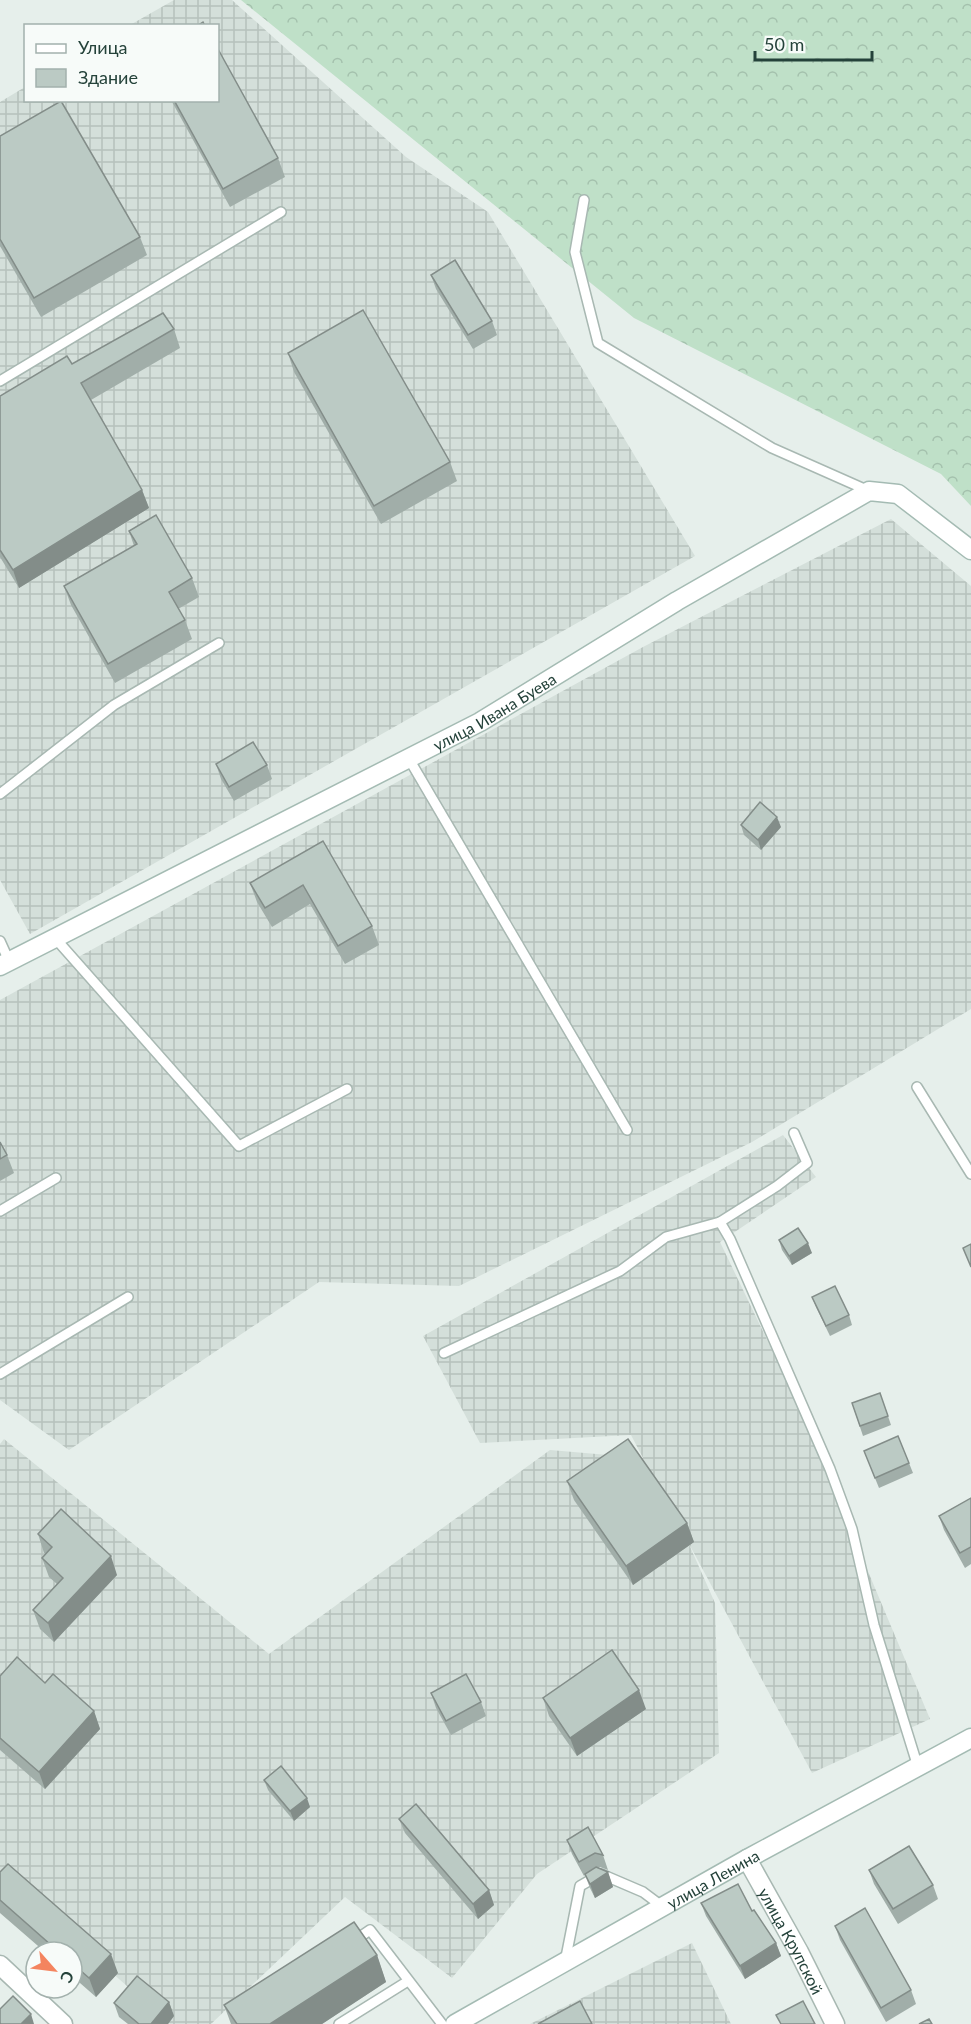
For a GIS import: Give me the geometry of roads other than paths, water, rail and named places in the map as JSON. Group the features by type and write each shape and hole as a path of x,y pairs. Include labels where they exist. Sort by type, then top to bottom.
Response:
{"street":[{"path":"869,491 898,494 971,550"},
{"name":"улица Ивана Буева","path":"4,963 480,723 677,601 869,491"},
{"name":"улица Ленина","path":"455,2024 747,1859 971,1738"},
{"name":"улица Крупской","path":"747,1859 800,1952 835,2024"},
{"path":"0,1965 63,2024"}],"lane":[{"path":"584,200 574,252 598,343 772,448 869,491"},
{"path":"0,381 281,212"},
{"path":"0,794 114,705 219,643"},
{"path":"409,759 627,1130"},
{"path":"55,938 239,1146 347,1089"},
{"path":"0,941 4,963"},
{"path":"917,1087 971,1174"},
{"path":"444,1353 620,1271 666,1237 720,1222 777,1186 807,1163 794,1133"},
{"path":"0,1211 56,1178"},
{"path":"720,1222 730,1239 793,1383 852,1529 874,1625 918,1767"},
{"path":"0,1374 128,1297"},
{"path":"565,1962 580,1886 601,1874 643,1892 663,1907"},
{"path":"342,1949 370,1930 442,2024"},
{"path":"339,2024 408,1981"}]}
